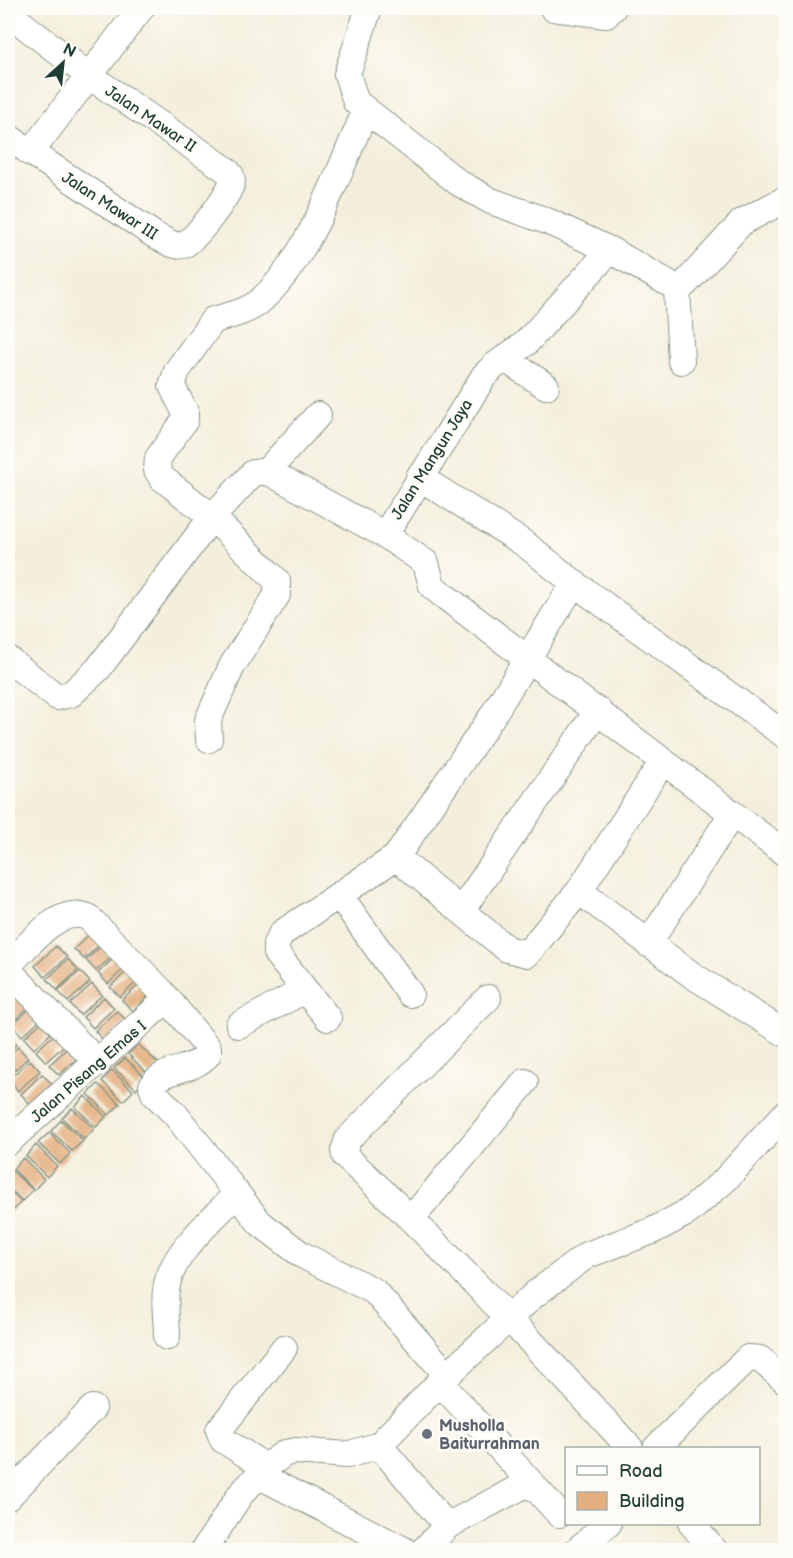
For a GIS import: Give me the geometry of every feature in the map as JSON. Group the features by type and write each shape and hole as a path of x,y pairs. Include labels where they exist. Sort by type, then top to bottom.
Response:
{"street":[{"path":"30,153 141,8"},
{"path":"369,8 347,74 356,102 459,183 491,201 547,221 610,250 677,288"},
{"path":"554,8 596,15 606,15 613,8"},
{"name":"Jalan Mawar II","path":"8,14 88,75 225,168 231,175 232,181 227,194 193,239"},
{"path":"209,739 208,720 232,666 276,595 277,581 212,517 162,478 156,468 158,458 184,420 185,412 172,391 177,371 213,320 233,315 258,303 284,274 309,237 366,110"},
{"name":"Jalan Mawar III","path":"8,137 156,236 176,245 183,245 193,239"},
{"path":"677,288 685,284 742,222 786,199"},
{"name":"Jalan Mangun Jaya","path":"267,471 385,535 475,387 494,366 526,343 610,250"},
{"path":"677,288 681,361"},
{"path":"505,359 546,386"},
{"path":"8,658 57,697 71,694 98,669 212,517 253,473 267,471 318,415"},
{"path":"419,477 525,544 574,583 786,736"},
{"path":"385,535 426,563 432,586 443,595 786,854"},
{"path":"328,1018 276,953 278,938 282,933 396,857 491,718 574,583"},
{"path":"461,911 598,710"},
{"path":"396,857 507,949 527,954 579,891 663,761"},
{"path":"648,944 732,814"},
{"path":"579,891 648,944 786,1034"},
{"path":"339,896 410,994"},
{"path":"98,1064 9,961 66,915 88,917 168,999 208,1048 208,1054 196,1064 157,1079 153,1089 260,1224 302,1255 374,1292 444,1379 559,1514"},
{"path":"239,1025 305,990"},
{"path":"488,998 346,1143 345,1156 412,1218 511,1318 628,1447"},
{"name":"Jalan Pisang Emas I","path":"11,1131 98,1064 168,999"},
{"path":"412,1218 525,1082"},
{"path":"208,1549 240,1495 262,1471 285,1453 296,1451 347,1455 379,1445 444,1379 535,1294 587,1255 652,1232 688,1212 724,1180 784,1120"},
{"path":"167,1336 165,1292 171,1274 184,1250 236,1194"},
{"path":"284,1348 219,1430 224,1440 262,1471 404,1551"},
{"path":"658,1447 748,1358 760,1359 784,1377"},
{"path":"8,1497 93,1408"},
{"path":"379,1445 447,1526"},
{"path":"424,1551 447,1526 530,1482"},
{"path":"577,1551 608,1525"},
{"path":"694,1525 714,1551"}],"building":[{"path":"96,928 106,939 84,959 74,949"},
{"path":"108,940 118,951 96,971 86,960"},
{"path":"56,946 67,957 45,977 35,966"},
{"path":"119,953 129,964 108,984 98,973"},
{"path":"68,959 78,970 57,990 47,979"},
{"path":"132,966 142,977 120,997 110,987"},
{"path":"80,971 90,982 68,1002 58,991"},
{"path":"144,980 154,991 133,1011 122,1000"},
{"path":"8,983 21,991 8,1003"},
{"path":"92,984 102,995 80,1015 70,1004"},
{"path":"22,993 32,1004 10,1024 8,1006"},
{"path":"104,997 114,1008 93,1028 83,1017"},
{"path":"34,1005 44,1016 22,1036 12,1025"},
{"path":"117,1011 127,1021 105,1042 95,1031"},
{"path":"46,1018 56,1028 34,1049 24,1038"},
{"path":"58,1031 68,1042 46,1062 36,1051"},
{"path":"8,1036 16,1045 8,1053"},
{"path":"138,1044 160,1065 149,1075 128,1054"},
{"path":"71,1045 81,1055 59,1075 49,1065"},
{"path":"18,1047 28,1058 8,1076 8,1056"},
{"path":"125,1058 146,1078 136,1089 114,1068"},
{"path":"30,1060 40,1071 18,1091 8,1080"},
{"path":"112,1070 133,1091 123,1101 102,1081"},
{"path":"42,1074 52,1084 31,1105 21,1094"},
{"path":"98,1084 120,1104 109,1115 88,1094"},
{"path":"85,1096 106,1117 96,1127 75,1107"},
{"path":"72,1108 94,1129 84,1139 62,1118"},
{"path":"61,1120 83,1141 72,1151 51,1131"},
{"path":"49,1133 70,1153 60,1164 38,1143"},
{"path":"36,1145 57,1166 47,1177 26,1156"},
{"path":"23,1158 44,1179 34,1190 13,1169"},
{"path":"11,1170 33,1190 22,1201 8,1187 8,1173"},
{"path":"8,1189 21,1202 11,1213 8,1210"}],"place":[{"name":"Musholla Baiturrahman","path":"427,1434"}]}
